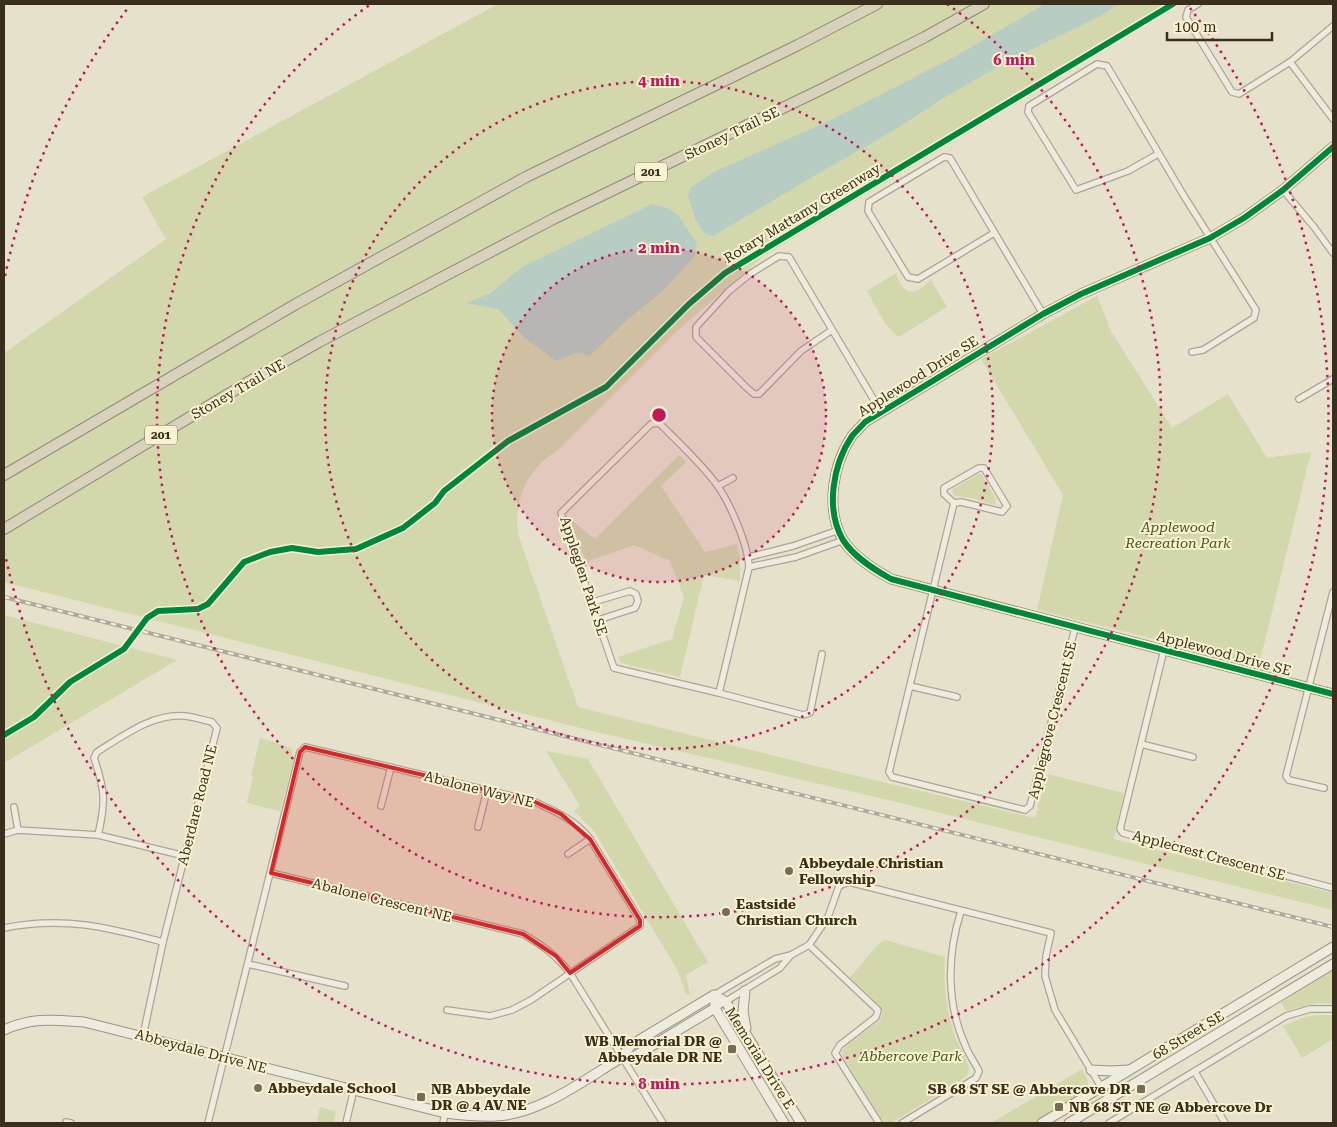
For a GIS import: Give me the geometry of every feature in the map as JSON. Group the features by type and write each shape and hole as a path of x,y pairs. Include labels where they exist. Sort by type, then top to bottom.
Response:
{"highway":[{"path":"4,475 296,304 526,177 798,45 878,4"},
{"name":"Stoney Trail SE","path":"319,342 553,219 822,89 984,4"},
{"name":"Stoney Trail NE","path":"4,529 250,381 319,342"}],"street":[{"path":"1198,4 1188,10 1186,17 1232,92 1240,94 1290,62 1333,26"},
{"path":"1290,62 1333,119"},
{"path":"1158,154 1128,170 1076,190 1028,112 1029,106 1097,64 1107,66 1158,154 1256,310 1254,318 1204,350 1192,352"},
{"name":"Applewood Drive SE","path":"1333,148 1283,190 1244,218 1210,238 1081,294 1043,314 865,422 852,437 842,455 833,491 834,512 844,540 857,556 890,579 1333,694"},
{"path":"994,233 918,279 908,276 868,210 869,202 947,156 950,158 1043,314"},
{"path":"1283,190 1333,253"},
{"path":"832,330 801,350 759,394 754,394 747,388 696,337 696,327 729,291 750,274 779,256 788,257 832,330 881,412"},
{"path":"1299,399 1333,379"},
{"name":"Appleglen Park SE","path":"659,423 718,486 738,525 749,557 749,567 719,693 614,668 561,513 651,424 659,423"},
{"path":"978,468 984,468 1007,506 1002,512 961,502 954,503 944,494 944,488 978,468"},
{"path":"718,486 733,478"},
{"name":"Applegrove Crescent SE","path":"954,503 888,772 892,777 1025,810 1030,806 1075,628"},
{"path":"749,557 793,546 839,530"},
{"path":"749,567 796,557 844,540"},
{"path":"793,546 796,557"},
{"path":"593,602 630,591 636,594 638,601 636,608 598,620"},
{"path":"1324,788 1289,780 1286,776 1333,592"},
{"name":"Applecrest Crescent SE","path":"1164,650 1120,829 1123,833 1333,888"},
{"path":"719,693 803,716 810,713 822,654"},
{"path":"910,686 956,697"},
{"name":"Aberdare Road NE","path":"98,834 104,811 103,784 94,758 97,752 147,723 168,717 184,716 212,722 217,728 163,942 143,1036"},
{"path":"1142,744 1193,757"},
{"name":"Abalone Way NE","path":"271,872 300,752 306,747 533,801 554,811 584,830 640,920 640,926 570,973"},
{"path":"381,806 391,767"},
{"path":"478,827 487,790"},
{"path":"14,807 18,830"},
{"path":"4,834 18,830 98,834 185,856"},
{"path":"568,854 590,839"},
{"path":"208,1123 271,872"},
{"name":"Abalone Crescent NE","path":"271,872 523,934 556,956 570,973 662,1123"},
{"path":"714,995 775,959 791,955 809,944 828,917 839,886 850,882 1050,934 1045,976 1055,1010 1108,1100"},
{"path":"902,1123 976,1078 979,1071 965,1047 955,1014 950,981 954,933 961,911"},
{"path":"4,928 58,922 90,924 163,942"},
{"path":"809,944 878,1010 876,1018 840,1045 835,1053 879,1123"},
{"name":"68 Street SE","path":"1042,1123 1333,947"},
{"path":"715,1008 780,968 791,955"},
{"path":"248,964 345,986"},
{"name":"68 Street SE","path":"1069,1123 1333,964"},
{"path":"448,1010 490,1016 512,1010 531,1000 570,973"},
{"path":"745,991 742,1002 747,1036"},
{"name":"Abbeydale Drive NE","path":"4,1030 20,1022 47,1020 84,1022 446,1113 477,1117 498,1116 523,1112 546,1102 621,1058 631,1045 714,995"},
{"name":"Memorial Drive E","path":"714,995 726,1002 800,1123"},
{"name":"Memorial Drive E","path":"714,995 715,1008 784,1123"},
{"name":"Abbeydale Drive NE","path":"621,1058 635,1056 715,1008"},
{"path":"1109,1123 1286,1016 1310,1009 1333,1009"},
{"path":"1091,1070 1131,1070"},
{"path":"1194,1072 1225,1123"},
{"path":"346,1123 354,1089"},
{"path":"443,1123 446,1113"}],"highlighted area":[{"path":"305,747 533,801 561,814 590,839 640,920 640,926 570,973 556,956 523,934 271,873 300,752"}],"green space":[{"path":"498,4 1181,4 764,256 678,330 557,451 538,466 530,476 521,497 517,521 518,534 578,707 1035,818 1047,774 1124,793 1114,839 1333,893 1333,910 884,799 584,729 4,582 4,353 166,239 142,197"},
{"path":"896,273 903,288 909,291 920,289 931,280 947,307 899,337 885,323 867,291"},
{"name":"Applewood Recreation Park","path":"1097,296 1111,331 1172,428 1228,394 1267,458 1311,452 1259,665 1037,610 1063,495 981,359"},
{"path":"679,455 686,462 661,486 705,552 737,544 740,559 740,581 704,575 680,677 621,663 618,657 672,639 684,597 670,561 634,545 586,562 570,519 595,539"},
{"path":"979,474 982,475 996,499 995,504 956,496 952,493 953,489"},
{"path":"4,615 177,660 4,763"},
{"path":"260,738 292,748 293,762 280,811 247,803"},
{"path":"546,751 588,759 708,962 686,975 690,995 686,994 678,971 594,831 574,811 580,806"},
{"name":"Abbercove Park","path":"886,940 945,957 947,1006 954,1034 969,1069 968,1074 963,1079 893,1122 886,1123 843,1057 842,1052 847,1045 881,1018 882,1011 879,1005 850,977 877,946"},
{"path":"1333,971 1333,1004 1317,1003 1286,1011 1281,1002"},
{"path":"1333,1015 1333,1039 1302,1058 1283,1026 1304,1017"},
{"path":"1082,1069 1088,1082 1087,1088 1078,1097 1034,1123 991,1123"},
{"path":"320,1107 336,1112 334,1123 317,1123"}],"shaded area":[{"path":"1045,4 1119,4 1100,16 1014,58 950,94 891,132 713,236 704,233 695,219 688,195 691,187 716,171 831,120 956,56"},
{"path":"652,204 667,208 678,215 697,244 695,256 663,291 627,320 592,354 586,356 579,353 556,361 525,338 498,309 466,303 491,293 522,267"}],"railway":[{"path":"4,597 1333,927"}],"cycle path":[{"name":"Rotary Mattamy Greenway","path":"4,735 34,717 70,682 124,649 147,618 158,611 198,609 208,604 244,562 270,552 292,548 318,552 356,549 403,528 435,503 444,491 508,441 606,387 689,304 725,273 1173,4"},
{"path":"1333,147 1283,190 1244,218 1210,238 1081,294 1043,314 865,422 845,447 836,473 833,501 837,528 847,546 864,562 891,579 1333,694"}],"place":[{"name":"Abbeydale Christian Fellowship","path":"789,871"},
{"name":"Eastside Christian Church","path":"726,912"},
{"name":"WB Memorial DR @ Abbeydale DR NE","path":"732,1049"},
{"name":"Abbeydale School","path":"258,1088"},
{"name":"SB 68 ST SE @ Abbercove DR","path":"1141,1089"},
{"name":"NB Abbeydale DR @ 4 AV NE","path":"421,1097"},
{"name":"NB 68 ST NE @ Abbercove Dr","path":"1059,1107"}]}
